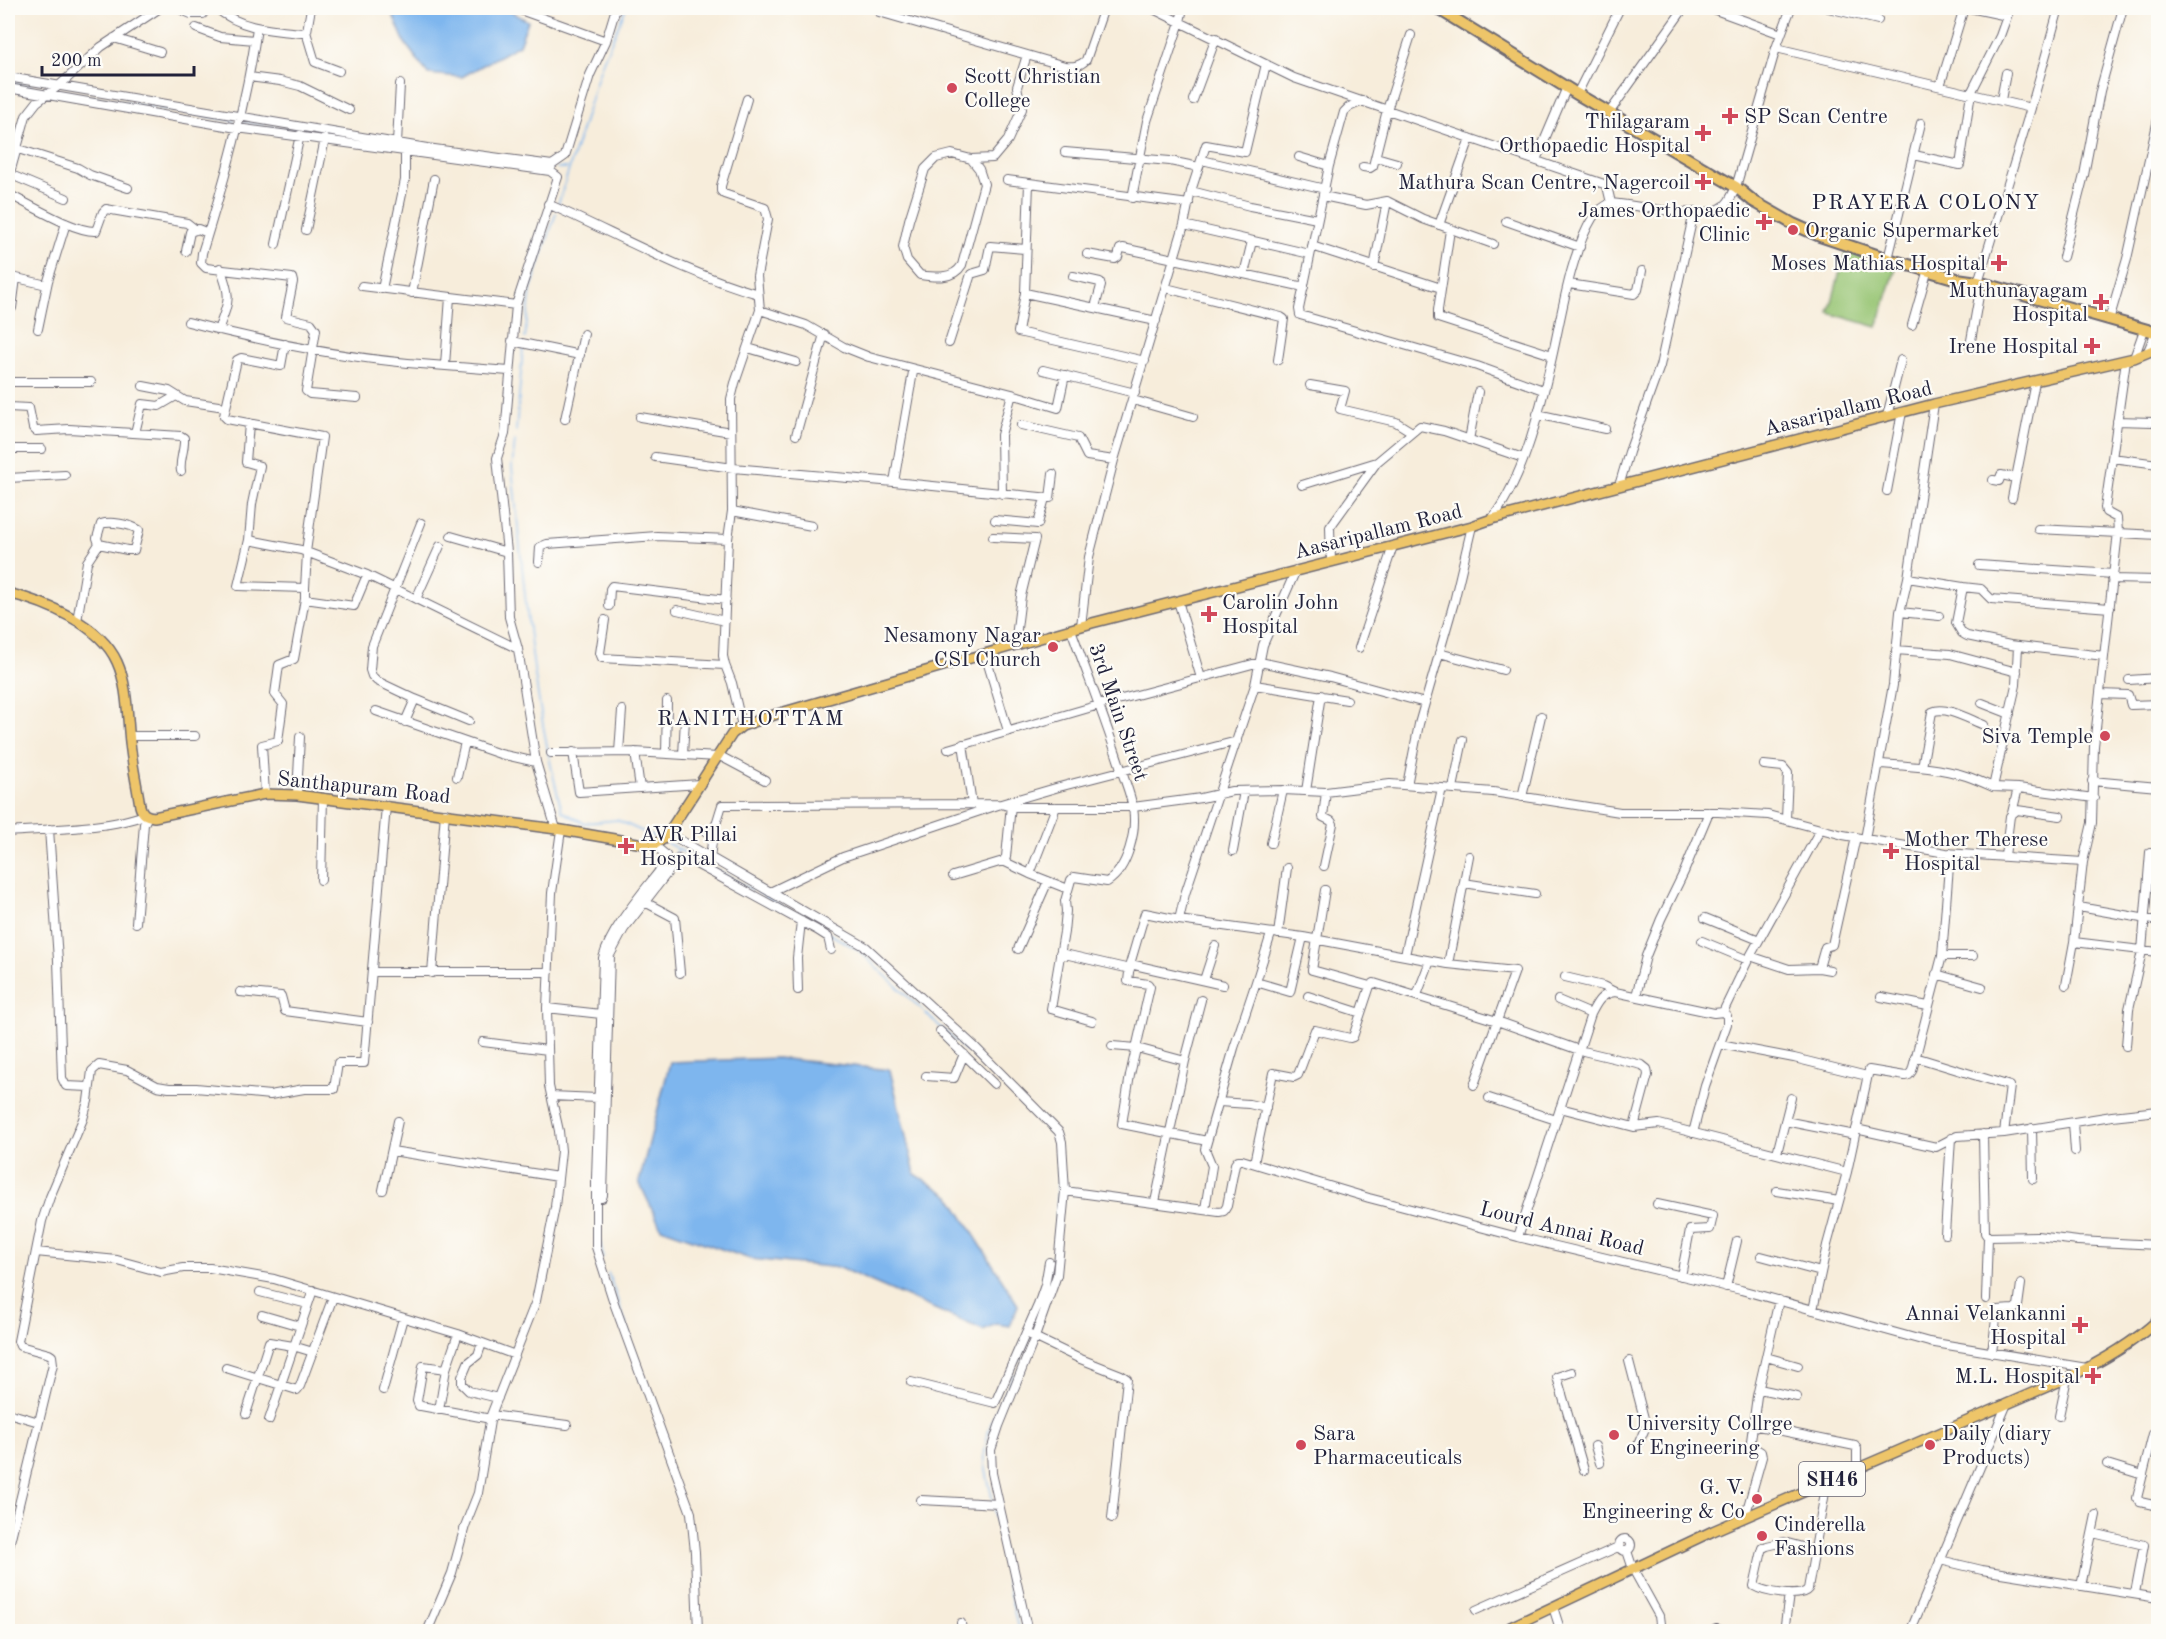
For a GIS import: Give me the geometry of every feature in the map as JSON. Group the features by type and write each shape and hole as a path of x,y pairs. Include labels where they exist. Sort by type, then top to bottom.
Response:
{"highway":[{"path":"1437,8 1793,224 1820,236 1888,259 2154,335"},
{"path":"1979,286 2109,320 2154,335"}],"main road":[{"name":"Aasaripallam Road","path":"662,840 732,734 742,726 777,714 1076,628 1296,570 1472,526 1902,412 2130,359 2148,351 2154,335"},
{"path":"8,593 49,606 77,621 99,637 116,659 124,682 129,736 140,806 146,815"},
{"name":"Santhapuram Road","path":"146,815 265,794 297,795 558,829 662,840"},
{"name":"SH46","path":"1500,1632 1745,1517 2067,1378 2108,1358 2139,1338 2158,1320"}],"street":[{"path":"66,198 9,171 26,116 45,96 101,47 158,8"},
{"path":"177,8 191,14 203,14"},
{"path":"216,8 230,18 257,28 306,32"},
{"path":"311,8 306,32 315,62 339,71"},
{"path":"518,8 606,41"},
{"path":"8,88 237,128 300,135 405,152 551,168 565,156 590,75 606,41 616,8"},
{"path":"879,12 1065,66 1079,66 1086,60 1090,51 1104,8"},
{"path":"1152,8 1294,78 1604,184 1607,186 1611,203"},
{"path":"1132,198 1147,121 1183,8"},
{"path":"1577,94 1620,8"},
{"path":"1609,113 1684,8"},
{"path":"1710,8 1781,34"},
{"path":"1492,519 1511,489 1523,458 1537,414 1569,284 1580,247 1593,218 1611,203 1683,212 1718,210 1726,205 1736,188 1776,48 1791,8"},
{"path":"1828,8 1878,20"},
{"path":"1940,86 1964,8"},
{"path":"1970,8 2007,16"},
{"path":"1914,155 1960,165 1971,93 2000,36 2010,8"},
{"path":"1970,346 1979,286 2059,8"},
{"path":"2062,257 2084,175 2100,91 2123,8"},
{"path":"196,28 220,37 255,40"},
{"path":"257,28 240,116 201,263 206,268 292,278 286,316 313,324 316,333 306,388 308,393 357,398"},
{"path":"1363,167 1372,168 1376,157 1387,110 1411,35"},
{"path":"114,38 160,52"},
{"path":"1193,100 1216,38"},
{"path":"1776,48 2031,108"},
{"path":"971,159 979,169 984,184 962,265 959,270 940,278 920,274 907,260 903,247 925,169 936,158 952,154 971,159 993,158 1008,140 1022,109 1017,87 1027,55"},
{"path":"1076,628 1089,557 1114,460 1145,361 1206,144 1245,152 1266,64"},
{"path":"2001,100 2006,73"},
{"path":"249,76 300,86 349,110"},
{"path":"8,77 61,84 551,168 558,177 516,304 505,434 497,458 507,552 509,617 518,649 536,762 558,829 552,893 547,1008 549,1086 561,1151 555,1207 536,1301 491,1417 478,1492 465,1526 452,1573 427,1632"},
{"path":"397,143 400,84"},
{"path":"1536,160 1567,87"},
{"path":"742,726 732,683 724,666 728,539 732,510 731,432 733,391 760,310 757,276 767,213 761,205 721,191 721,186 747,99"},
{"path":"1300,315 1299,309 1317,219 1345,111 1363,101"},
{"path":"2109,320 2127,259 2158,119"},
{"path":"1888,259 1922,123"},
{"path":"276,244 300,135"},
{"path":"1440,225 1470,138"},
{"path":"306,230 325,140"},
{"path":"15,148 78,168 90,175 128,188"},
{"path":"382,289 405,180 405,152"},
{"path":"1065,152 1200,163 1366,205 1387,201 1450,230 1493,244"},
{"path":"1299,157 1329,166"},
{"path":"1376,157 1397,163"},
{"path":"411,293 434,179"},
{"path":"1007,180 1189,204"},
{"path":"1029,183 1025,293 1017,329 1021,334 1145,361"},
{"path":"1191,191 1250,206 1317,219"},
{"path":"8,194 66,223 90,231 96,231 106,209 187,223 196,230"},
{"path":"1374,267 1387,201"},
{"path":"548,204 676,265 720,283 758,294"},
{"path":"1619,486 1660,366 1695,212"},
{"path":"1506,220 1580,247"},
{"path":"38,329 47,285 66,223"},
{"path":"1184,225 1252,241 1311,250 1441,288"},
{"path":"186,251 190,232 196,230 208,232"},
{"path":"1450,230 1438,318 1552,355"},
{"path":"1244,274 1252,241"},
{"path":"949,343 971,274 985,270 990,246 1025,249"},
{"path":"1087,254 1115,259 1120,249 1123,248 1304,287"},
{"path":"218,330 228,304 229,290 220,268"},
{"path":"1912,325 1928,270"},
{"path":"1569,284 1634,294 1638,290 1642,271"},
{"path":"1073,276 1100,282 1095,307"},
{"path":"12,308 12,277 47,285"},
{"path":"362,286 516,304"},
{"path":"1166,288 1284,319 1300,315 1477,366 1543,390"},
{"path":"1025,293 1156,321"},
{"path":"445,365 450,297"},
{"path":"760,310 806,325 844,347 869,357 1058,408 1065,375"},
{"path":"1278,360 1284,319"},
{"path":"188,322 313,350 407,363 509,370"},
{"path":"565,419 584,334"},
{"path":"796,435 824,334"},
{"path":"2066,985 2079,906 2083,862 2092,823 2094,798 2092,781 2118,532 2117,518 2106,512 2105,508 2117,421 2130,359 2154,335"},
{"path":"512,341 580,354"},
{"path":"265,794 262,745 278,741 283,704 275,694 279,664 294,659 305,599 307,552 322,437 227,419 224,416 236,362 239,358 281,366 285,344"},
{"path":"748,348 796,362"},
{"path":"1887,416 1901,360"},
{"path":"894,483 915,369"},
{"path":"1043,370 1134,396 1193,417"},
{"path":"8,382 91,382"},
{"path":"2012,498 2035,382"},
{"path":"1310,385 1345,391 1340,409 1396,422 1413,432"},
{"path":"143,386 169,391 185,401 225,407"},
{"path":"1469,440 1478,392"},
{"path":"1002,494 1001,435 1012,394"},
{"path":"135,433 142,404 159,406 176,396"},
{"path":"1865,839 1893,685 1900,612 1908,578 1934,404"},
{"path":"8,407 29,408 33,428 36,431 69,429 183,436 181,471"},
{"path":"1887,492 1902,412"},
{"path":"1537,414 1605,429"},
{"path":"640,417 731,432"},
{"path":"2117,421 2153,422"},
{"path":"249,423 246,462 260,466 252,504 249,540 238,586 305,588"},
{"path":"1021,424 1078,438 1087,456 1114,460"},
{"path":"1331,561 1330,527 1377,462 1420,426 1523,458"},
{"path":"8,449 42,449"},
{"path":"655,457 733,468 1045,498 1052,498 1053,474"},
{"path":"2112,458 2158,464"},
{"path":"1302,485 1377,462"},
{"path":"8,478 65,475"},
{"path":"1993,480 1999,481 2001,475 2016,478"},
{"path":"1015,645 1021,596 1045,498"},
{"path":"732,510 812,525"},
{"path":"994,520 1038,524"},
{"path":"102,523 133,526 139,530 134,550 99,544 97,538 99,526 102,523"},
{"path":"421,523 372,646 370,670 377,681 469,721"},
{"path":"1407,785 1425,703 1454,602 1472,526"},
{"path":"2038,529 2158,535"},
{"path":"451,536 507,552"},
{"path":"539,562 539,550 544,544 657,536 728,539"},
{"path":"993,537 1035,539"},
{"path":"249,540 307,552 367,575 518,649"},
{"path":"77,621 87,562 99,544"},
{"path":"416,599 440,546"},
{"path":"1359,648 1393,546"},
{"path":"1979,565 2158,580"},
{"path":"1179,920 1255,685 1263,645 1296,570"},
{"path":"305,599 354,606 367,575"},
{"path":"1908,578 1981,589 1991,599 2110,608"},
{"path":"609,606 610,589 615,586 726,600"},
{"path":"1963,587 1956,623 1962,633 2018,646 2104,656"},
{"path":"1178,601 1201,678"},
{"path":"677,610 725,621"},
{"path":"1900,612 1939,616"},
{"path":"606,620 600,653 603,658 724,666"},
{"name":"3rd Main Street","path":"1068,889 1074,877 1107,882 1115,878 1128,851 1134,828 1133,807 1076,628"},
{"path":"1993,787 2016,685 2018,646"},
{"path":"1896,650 1950,654 2017,672"},
{"path":"1439,653 1503,670"},
{"path":"985,654 1008,731"},
{"path":"948,749 1099,705 1260,662 1330,677 1425,703"},
{"path":"2128,680 2158,678"},
{"path":"1255,685 1347,700"},
{"path":"2100,694 2128,695 2131,705 2158,704"},
{"path":"1306,791 1321,695"},
{"path":"405,722 415,699"},
{"path":"666,754 667,701"},
{"path":"1982,703 2010,714"},
{"path":"619,752 622,710"},
{"path":"1922,767 1934,710 1942,710 1984,725"},
{"path":"376,711 500,754 536,762"},
{"path":"1522,797 1541,716"},
{"path":"683,755 685,719"},
{"path":"129,736 195,736"},
{"path":"297,795 300,737"},
{"path":"1453,788 1463,740"},
{"path":"1011,804 1122,770 1237,741"},
{"path":"457,777 465,742"},
{"path":"963,744 972,804"},
{"path":"573,752 579,792 700,784"},
{"path":"635,752 640,788"},
{"path":"551,753 635,752 717,756 765,780"},
{"path":"1880,764 1922,767 1964,775 1993,787 2094,798"},
{"path":"1764,765 1783,767 1788,773 1786,819"},
{"path":"2092,781 2158,787"},
{"path":"711,872 714,860 709,832 722,805 1011,804 1056,807 1133,807 1244,791 1326,792 1380,785 1453,788 1620,812 1709,812 1768,815 1820,830 1950,853 2083,862"},
{"path":"1405,956 1442,788"},
{"path":"2006,856 2018,788"},
{"path":"1271,843 1283,790"},
{"path":"1233,851 1244,791"},
{"path":"1324,866 1333,824 1323,817 1326,792"},
{"path":"321,880 323,798"},
{"path":"770,892 843,857 1001,804"},
{"path":"953,876 1003,861 1006,857 1011,804"},
{"path":"8,1550 53,1359 49,1354 18,1344 42,1221 83,1119 95,1067 105,1064 127,1070 157,1086 169,1088 196,1088 270,1095 304,1089 332,1090 335,1088 338,1063 364,1063 386,806"},
{"path":"1030,874 1056,807"},
{"path":"2012,813 2017,810 2060,816"},
{"path":"1636,996 1646,956 1657,928 1709,812"},
{"path":"432,973 445,813"},
{"path":"8,832 120,821 146,815 136,923"},
{"path":"49,829 58,960 62,1078 66,1086 89,1087"},
{"path":"1723,1012 1749,958 1820,830"},
{"path":"1818,968 1825,947 1832,945 1856,837"},
{"path":"662,840 714,860 866,946 975,1047 1059,1132 1062,1142 1065,1191 1057,1275 991,1450 992,1473 1028,1632"},
{"path":"662,840 667,859 610,955 600,1100 596,1246 622,1326 691,1512 698,1632"},
{"path":"2126,1046 2129,1010 2142,951 2150,852"},
{"path":"1813,1310 1847,1172 1867,1076 1871,1070 1905,1076 1912,1071 1942,956 1950,853"},
{"path":"1448,964 1469,856"},
{"path":"600,1100 603,958 606,948 642,900 678,860"},
{"path":"1003,861 1068,889 1051,1009 1092,1021"},
{"path":"698,865 828,937 831,950"},
{"path":"1205,1209 1212,1166 1205,1152 1207,1141 1234,1048 1274,934 1287,868"},
{"path":"1018,949 1048,881"},
{"path":"1464,883 1535,894"},
{"path":"753,894 759,885"},
{"path":"1325,890 1312,970 1370,986"},
{"path":"642,900 675,918 680,973"},
{"path":"2079,906 2158,921"},
{"path":"1207,1141 1122,1124 1150,987 1148,984 1128,981 1144,914 1303,937 1448,964 1515,971 1474,1085"},
{"path":"1705,918 1760,940"},
{"path":"798,990 797,958 801,921"},
{"path":"1256,982 1290,992 1303,937"},
{"path":"1702,941 1789,969 1830,970"},
{"path":"2074,942 2158,952"},
{"path":"1204,980 1215,946"},
{"path":"1060,953 1223,985"},
{"path":"1942,956 1973,956"},
{"path":"1417,995 1430,961"},
{"path":"373,972 549,972"},
{"path":"1936,974 1982,987"},
{"path":"1565,977 1603,986 1615,992 1714,1013 1723,1012"},
{"path":"1065,1191 1224,1211 1235,1164 1238,1160 1254,1163 1272,1075 1275,1072 1294,1077 1298,1075 1315,1030 1352,1038 1370,986 1374,983 1497,1021 1579,1050 1635,1062 1647,1069 1648,1075 1634,1127"},
{"path":"240,992 281,996 285,1011 368,1022"},
{"path":"1518,1237 1591,1014 1598,1000 1615,992"},
{"path":"1308,996 1361,1013"},
{"path":"1881,997 1928,1006"},
{"path":"1155,1202 1168,1134 1201,1000"},
{"path":"1558,1000 1591,1014"},
{"path":"547,1008 601,1014"},
{"path":"1693,1133 1705,1086 1728,1020 1723,1012"},
{"path":"940,1031 994,1084"},
{"path":"483,1042 548,1050"},
{"path":"1720,1044 1794,1058 1867,1076"},
{"path":"1112,1046 1137,1048 1185,1061"},
{"path":"926,1076 954,1078 965,1055 975,1047"},
{"path":"1916,1057 2010,1086 2004,1133"},
{"path":"551,1096 600,1100"},
{"path":"1489,1098 1556,1120"},
{"path":"1777,1153 1791,1098"},
{"path":"1219,1102 1244,1103 1266,1108"},
{"path":"1560,1108 1634,1127 1659,1124 1847,1172"},
{"path":"1785,1121 1931,1147 1942,1145 1951,1138 2004,1133 2158,1111"},
{"path":"383,1190 398,1120"},
{"path":"2073,1123 2075,1150"},
{"path":"2032,1128 2033,1179"},
{"path":"1983,1134 1985,1233 1988,1237 1986,1299"},
{"path":"1945,1234 1951,1138"},
{"path":"392,1151 558,1177"},
{"name":"Lourd Annai Road","path":"1254,1163 1302,1179 1518,1237 1779,1300 1929,1342 2088,1368"},
{"path":"1777,1191 1839,1202"},
{"path":"1657,1204 1713,1216 1710,1229 1690,1230 1681,1276"},
{"path":"1988,1237 2037,1236 2078,1241 2158,1245"},
{"path":"1726,1287 1737,1242"},
{"path":"36,1252 117,1260 162,1272 183,1268 210,1268 274,1279 458,1334 515,1355"},
{"path":"1761,1256 1821,1272"},
{"path":"911,1382 993,1403 997,1399 1026,1333 1045,1285 1049,1262"},
{"path":"1992,1353 1996,1312 1999,1309 2014,1309 2018,1306 2020,1284"},
{"path":"270,1420 313,1290"},
{"path":"260,1292 308,1304"},
{"path":"226,1368 280,1386 299,1389 333,1297"},
{"path":"1745,1517 1762,1457 1761,1452 1751,1445 1753,1425 1779,1300"},
{"path":"262,1315 300,1326"},
{"path":"383,1390 403,1318"},
{"path":"1026,1333 1127,1379 1112,1518"},
{"path":"439,1410 446,1369 458,1334"},
{"path":"246,1414 268,1342 313,1352"},
{"path":"482,1343 477,1357 468,1363 462,1377 462,1384 469,1391 498,1398"},
{"path":"1766,1357 1798,1366"},
{"path":"1629,1361 1646,1426 1637,1447"},
{"path":"1012,1365 1023,1370"},
{"path":"446,1369 423,1366 417,1404 439,1410 567,1425"},
{"path":"1572,1372 1557,1377 1584,1470"},
{"path":"2059,1416 2067,1378"},
{"path":"1759,1389 1797,1397"},
{"path":"1910,1632 2006,1406"},
{"path":"8,1413 39,1422"},
{"path":"1753,1425 1855,1446 1857,1468"},
{"path":"2153,1434 2138,1500 2158,1506"},
{"path":"1595,1446 1600,1463"},
{"path":"2107,1464 2143,1475"},
{"path":"1816,1551 1784,1542 1776,1542 1763,1548 1754,1586 1762,1590 1798,1595 1805,1593 1808,1589 1816,1551 1827,1481"},
{"path":"921,1500 999,1504"},
{"path":"2081,1586 2096,1515"},
{"path":"2093,1533 2144,1545 2135,1593"},
{"path":"1476,1610 1618,1547 1620,1539 1626,1539 1631,1544 1627,1551 1633,1569 1659,1616 1661,1632"},
{"path":"1940,1560 1982,1570 2158,1598"},
{"path":"1784,1632 1789,1594"},
{"path":"1553,1607 1561,1632"},
{"path":"1711,1632 1716,1629 1731,1632"}],"green space":[{"path":"1846,249 1897,265 1877,327 1829,313"}],"water":[{"path":"390,8 505,8 528,21 519,45 462,77 428,74 405,43"},
{"path":"777,1058 890,1070 915,1174 950,1196 1018,1305 1010,1326 996,1324 983,1330 840,1268 750,1259 661,1228 639,1182 670,1062"}],"waterway":[{"path":"558,205 601,66 626,8"},
{"path":"8,82 32,86"},
{"path":"58,91 235,121"},
{"path":"243,122 336,136"},
{"path":"557,168 567,168"},
{"path":"525,338 531,289 556,213"},
{"path":"516,431 523,348"},
{"path":"515,441 512,467 530,640 543,726 562,811 584,823 617,820 657,838"},
{"path":"667,843 711,867"},
{"path":"669,863 678,850"},
{"path":"715,869 752,890"},
{"path":"757,892 806,920"},
{"path":"828,933 857,949 967,1052"},
{"path":"972,1055 1051,1133 1057,1149 1059,1178 1052,1277 1032,1331"},
{"path":"600,1241 603,1257"},
{"path":"608,1273 631,1339"},
{"path":"1020,1361 1029,1339"},
{"path":"993,1502 985,1463 986,1440 996,1411 1014,1374"},
{"path":"994,1509 1007,1582 1019,1632"}],"place":[{"name":"Scott Christian College","path":"952,88"},
{"name":"SP Scan Centre","path":"1730,116"},
{"name":"Thilagaram Orthopaedic Hospital","path":"1703,133"},
{"name":"Mathura Scan Centre, Nagercoil","path":"1703,182"},
{"name":"James Orthopaedic Clinic","path":"1764,222"},
{"name":"Organic Supermarket","path":"1793,230"},
{"name":"Moses Mathias Hospital","path":"1999,263"},
{"name":"Muthunayagam Hospital","path":"2101,302"},
{"name":"Irene Hospital","path":"2092,346"},
{"name":"Carolin John Hospital","path":"1209,614"},
{"name":"Nesamony Nagar CSI Church","path":"1053,647"},
{"name":"Siva Temple","path":"2105,736"},
{"name":"AVR Pillai Hospital","path":"626,846"},
{"name":"Mother Therese Hospital","path":"1891,851"},
{"name":"Annai Velankanni Hospital","path":"2080,1325"},
{"name":"M.L. Hospital","path":"2093,1376"},
{"name":"University Collrge of Engineering","path":"1614,1435"},
{"name":"Sara Pharmaceuticals","path":"1301,1445"},
{"name":"Daily (diary Products)","path":"1930,1445"},
{"name":"G. V. Engineering & Co","path":"1757,1499"},
{"name":"Cinderella Fashions","path":"1762,1536"}],"district":[{"name":"PRAYERA COLONY","path":"1926,201"},
{"name":"RANITHOTTAM","path":"751,717"}]}
